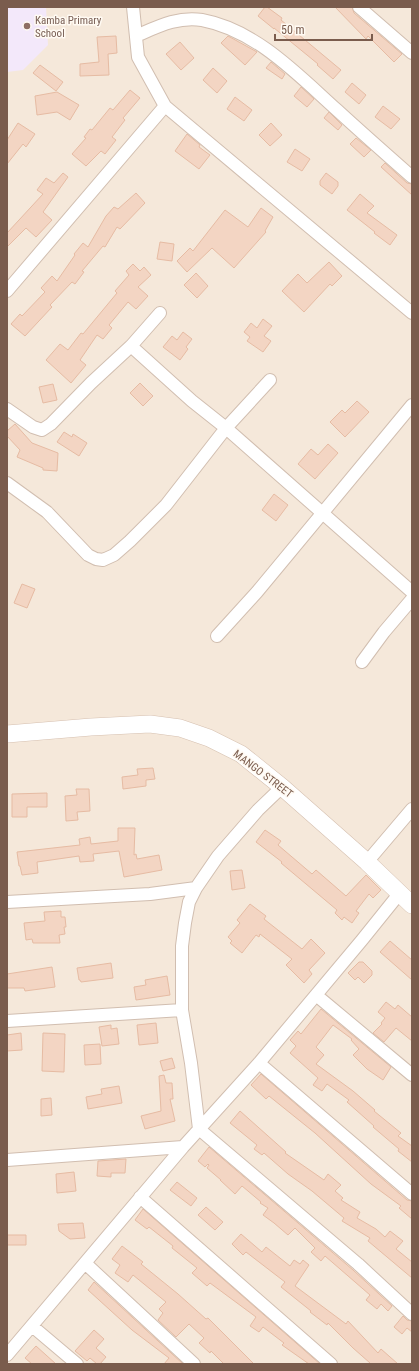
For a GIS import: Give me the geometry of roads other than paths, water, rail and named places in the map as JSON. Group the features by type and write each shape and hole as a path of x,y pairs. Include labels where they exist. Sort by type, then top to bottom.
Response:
{"main road":[{"name":"MANGO STREET","path":"7,734 150,724 180,728 209,738 241,754 282,787 367,862 412,905"}],"street":[{"path":"133,7 138,57 165,106 412,313"},
{"path":"359,7 412,54"},
{"path":"136,36 173,21 201,20 232,29 279,58 412,176"},
{"path":"7,291 165,106"},
{"path":"7,409 33,427 42,430 51,424 131,346 160,313"},
{"path":"131,346 192,401 226,428 412,592"},
{"path":"7,483 47,512 88,555 96,559 103,560 114,555 166,505 226,428 270,380"},
{"path":"216,636 257,592 412,405"},
{"path":"362,662 384,632 412,599"},
{"path":"282,787 258,810 218,856 196,888 189,902 182,946 182,1010 191,1063 199,1130 358,1264 412,1314"},
{"path":"367,862 412,809"},
{"path":"7,902 150,894 196,888"},
{"path":"7,1356 183,1147 259,1063 399,894"},
{"path":"316,995 412,1075"},
{"path":"7,1021 182,1010"},
{"path":"259,1063 412,1194"},
{"path":"7,1160 183,1147"},
{"path":"140,1197 331,1364"},
{"path":"86,1264 194,1364"},
{"path":"32,1326 77,1364"}],"place":[{"name":"Kamba Primary School","path":"27,26"}]}
